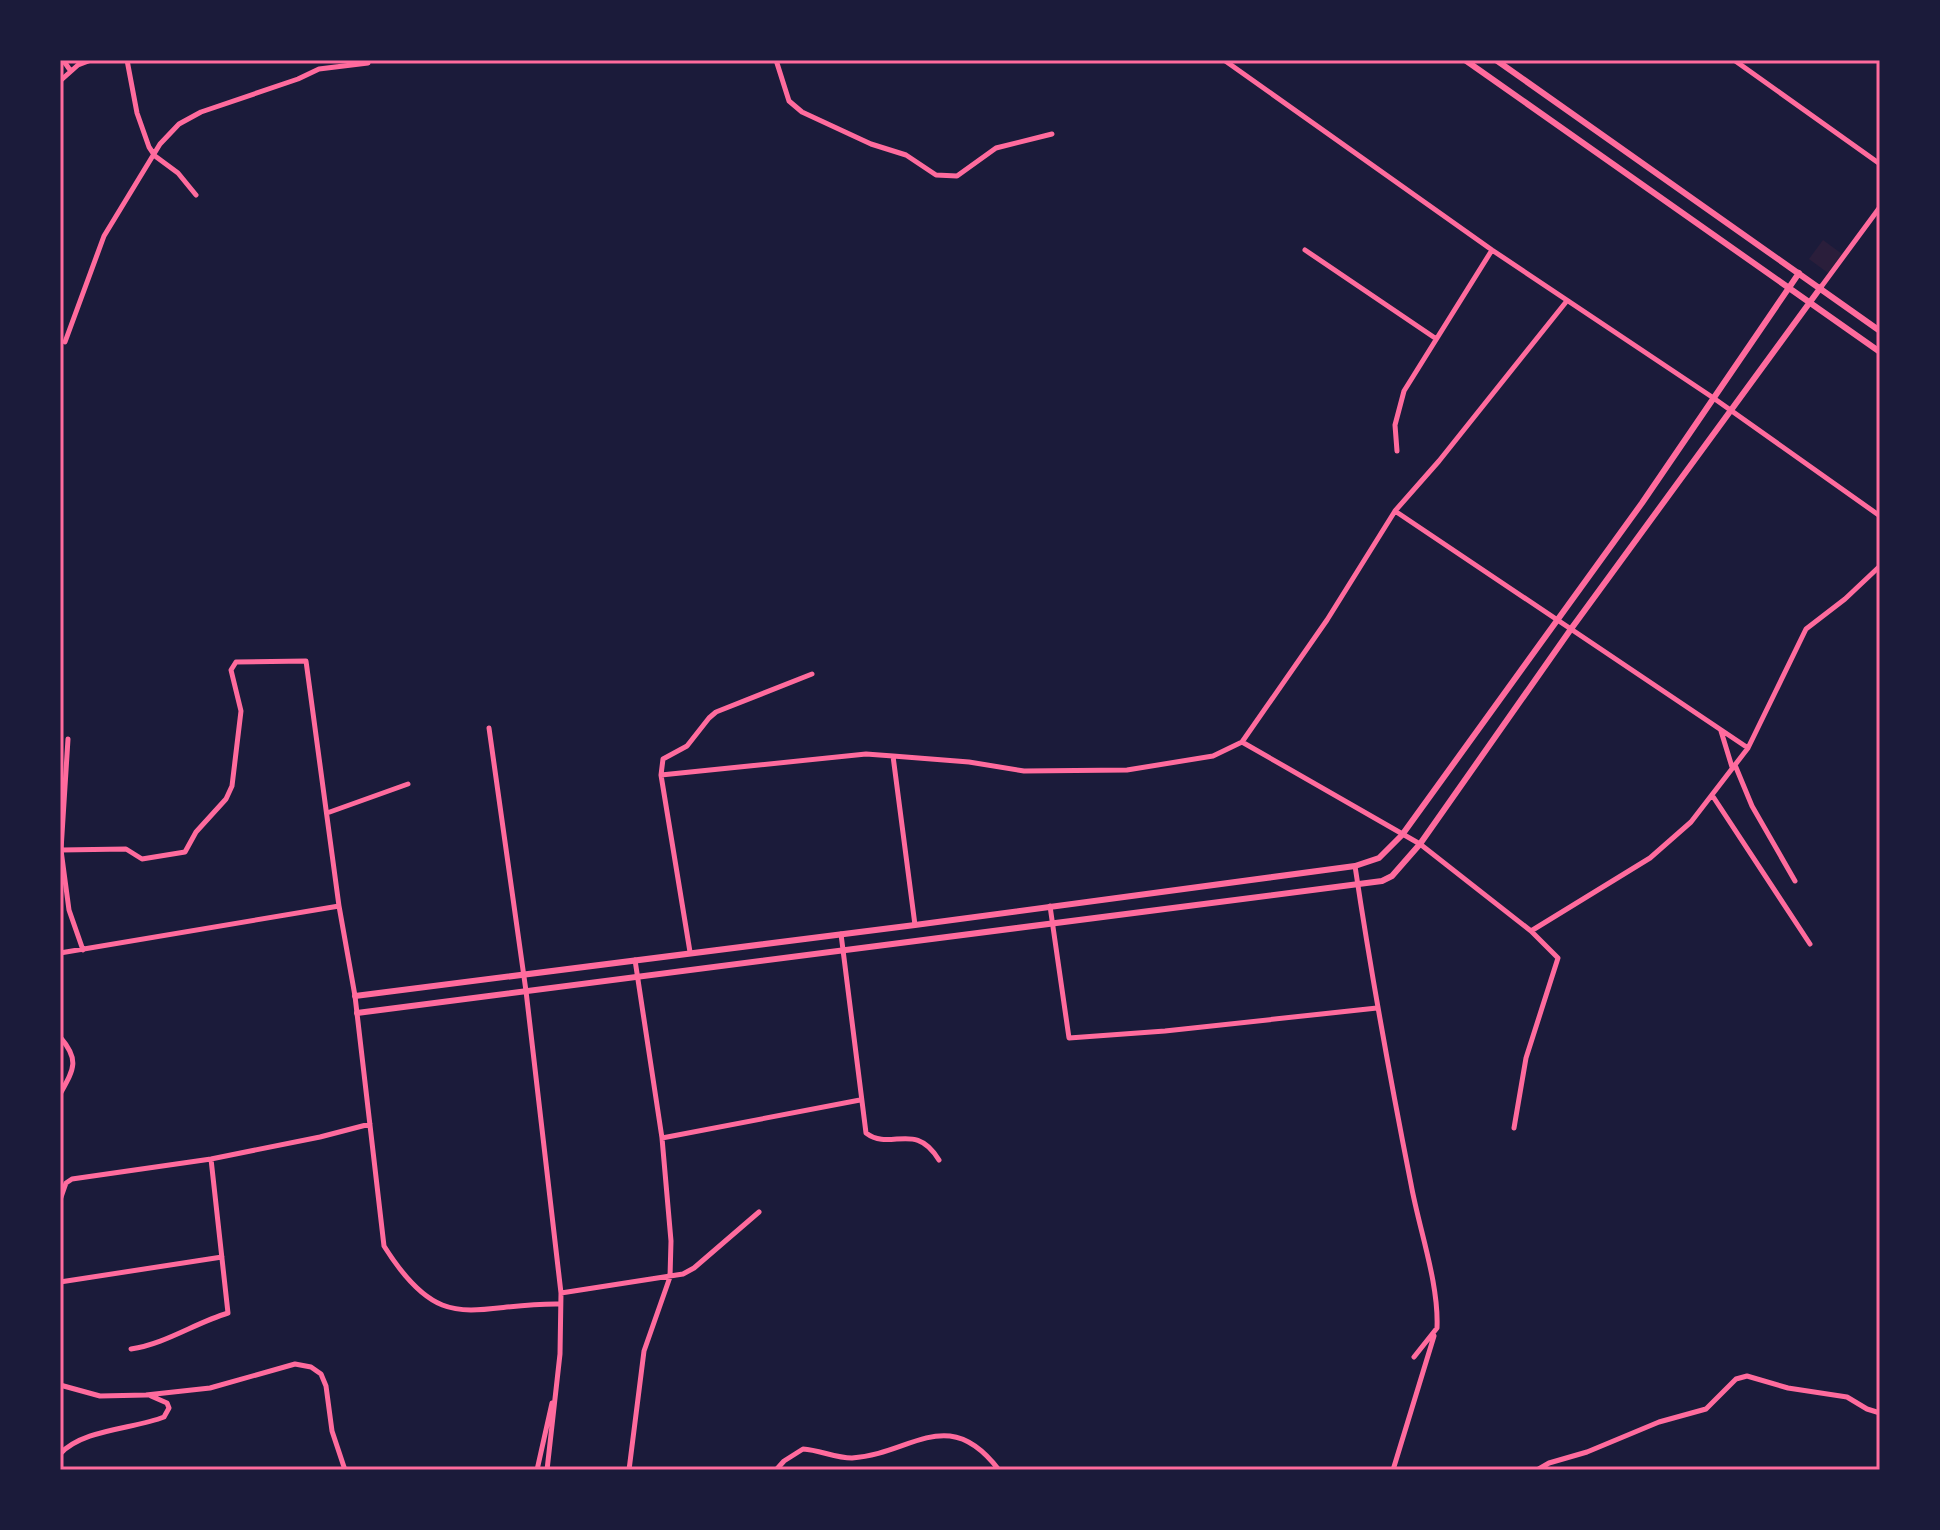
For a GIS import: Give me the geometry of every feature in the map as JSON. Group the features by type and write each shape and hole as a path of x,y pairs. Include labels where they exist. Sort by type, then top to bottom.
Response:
{"street":[{"path":"63,60 70,70"},
{"path":"60,81 70,70 91,60"},
{"path":"127,60 137,113 155,156 178,173 196,195"},
{"path":"776,60 789,101 802,112 871,144 906,155 931,173 941,176 962,174 996,148 1052,134"},
{"path":"1224,60 1566,302 1712,397 1880,516"},
{"path":"1465,60 1880,352"},
{"path":"1496,60 1880,331"},
{"path":"1734,60 1880,164"},
{"path":"65,342 104,236 169,133 201,112 319,69 368,63"},
{"path":"357,1013 1382,881 1392,876 1420,844 1571,629 1880,207"},
{"path":"1305,250 1435,338"},
{"path":"1397,451 1395,425 1404,391 1492,250"},
{"path":"355,996 1355,866 1379,858 1402,835 1558,621 1799,273"},
{"path":"661,775 866,754 969,762 1024,771 1127,770 1213,756 1242,742 1327,620 1395,511 1566,302"},
{"path":"1395,511 1748,748"},
{"path":"1531,931 1650,858 1691,822 1748,748 1806,629 1845,599 1880,566"},
{"path":"61,850 126,849 142,859 185,852 196,832 226,799 232,786 241,711 231,670 236,662 302,659 308,663 339,906 355,996 384,1246 397,1267 434,1303 453,1310 480,1311 561,1304"},
{"path":"690,952 661,775 663,759 687,746 716,712 812,674"},
{"path":"489,728 524,975 561,1293 557,1379 547,1470"},
{"path":"1721,730 1752,806 1795,881"},
{"path":"68,739 61,850 69,910 83,950"},
{"path":"1242,742 1420,844 1531,931 1558,958 1529,1047 1514,1128"},
{"path":"893,756 915,925"},
{"path":"327,813 408,784"},
{"path":"1712,795 1810,944"},
{"path":"1355,866 1377,1008 1420,1232 1436,1293 1437,1328 1393,1470"},
{"path":"60,953 339,906"},
{"path":"1050,906 1069,1038 1377,1008"},
{"path":"841,934 863,1125 871,1136 927,1143 939,1160"},
{"path":"629,1470 644,1351 670,1277 671,1241 662,1138 635,960"},
{"path":"60,1037 73,1053 74,1065 60,1094"},
{"path":"662,1138 860,1100"},
{"path":"60,1200 66,1183 72,1179 211,1159 370,1124"},
{"path":"131,1349 154,1345 208,1319 228,1313 211,1159"},
{"path":"561,1293 670,1277 694,1268 759,1212"},
{"path":"60,1282 222,1257"},
{"path":"1414,1357 1437,1328"},
{"path":"60,1385 100,1396 146,1395 210,1388 295,1364 311,1367 321,1374 326,1386 332,1431 345,1470"},
{"path":"1537,1470 1659,1422 1706,1409 1736,1379 1747,1376 1788,1388 1847,1397 1880,1413"},
{"path":"537,1470 557,1379"},
{"path":"60,1454 82,1440 164,1417 169,1408 167,1403 146,1395"},
{"path":"776,1470 803,1449 850,1458 896,1449 932,1435 958,1438 970,1444 999,1470"}],"shaded area":[{"path":"1823,240 1842,254 1828,273 1809,259"}]}
